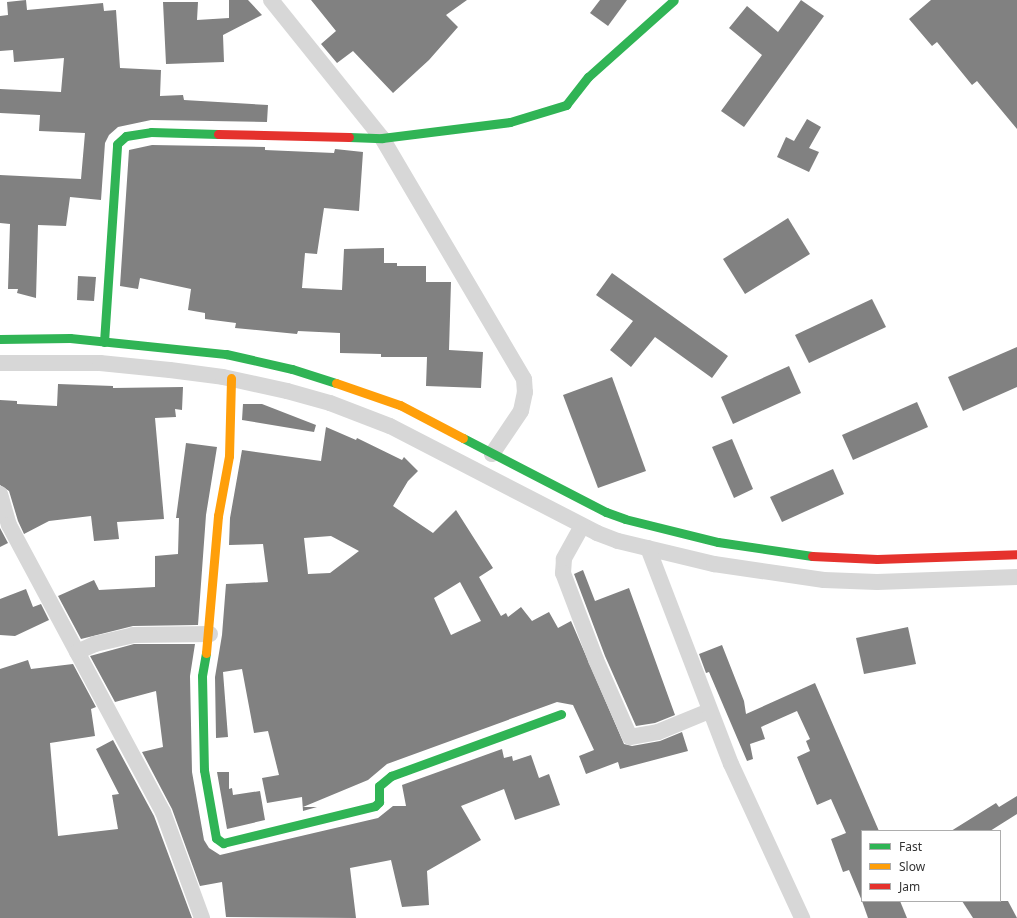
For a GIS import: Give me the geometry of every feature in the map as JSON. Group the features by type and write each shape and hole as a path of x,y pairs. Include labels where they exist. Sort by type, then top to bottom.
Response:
{"street":[{"path":"271,0 382,138 524,379 525,392 521,411 492,454"},
{"path":"104,342 117,144 126,136 150,132 382,138 510,122 566,105 588,77 674,0"},
{"path":"0,338 70,338 226,354 330,380 400,405 606,512 625,519 718,542 826,558 877,560 1017,554"},
{"path":"0,363 100,364 231,378 294,393 361,414 420,441 582,526 618,541 714,564 824,580 885,582 1017,577"},
{"path":"231,378 229,456 218,516 210,634 202,676 204,770 216,838 224,843 375,806 379,802 379,786 391,776 560,714"},
{"path":"0,494 9,525 163,812 202,918"},
{"path":"582,526 564,559 563,573 596,660 630,736 658,732 709,711"},
{"path":"648,548 709,711 750,810 802,918"},
{"path":"77,652 95,644 133,635 210,634"}],"building":[{"path":"26,0 27,10 103,3 104,11 116,10 120,68 161,70 160,96 183,95 184,100 268,105 267,122 151,120 118,127 109,135 105,143 101,200 70,197 66,226 38,225 36,298 17,293 18,289 8,289 10,224 0,223 0,175 81,179 85,133 39,131 40,115 0,113 0,89 61,92 64,58 14,62 13,50 0,51 0,16 8,15 7,2"},
{"path":"229,0 248,0 262,15 223,35 224,62 166,64 163,2 198,2 197,20 229,18"},
{"path":"311,0 467,0 446,15 458,27 429,60 393,93 353,51 337,63 321,44 336,31"},
{"path":"600,0 627,0 608,26 590,13"},
{"path":"801,0 824,16 744,127 721,111 762,55 729,28 747,6 778,32"},
{"path":"931,0 1017,0 1017,129 977,81 972,85 937,42 932,46 909,19"},
{"path":"807,119 821,127 809,148 819,152 809,172 777,157 786,137 794,141"},
{"path":"152,145 265,147 265,150 334,153 335,149 363,152 359,211 324,208 317,254 305,253 302,288 342,290 344,249 384,248 384,263 397,263 397,266 426,266 426,282 451,282 449,350 483,352 481,388 426,386 427,357 381,357 381,354 340,353 340,333 298,331 297,334 235,328 236,323 205,319 205,313 188,310 191,289 140,278 138,289 120,286 129,150"},
{"path":"788,218 810,254 745,294 723,259"},
{"path":"612,273 728,356 712,378 655,337 631,367 610,350 633,321 596,295"},
{"path":"78,276 96,277 94,301 77,300"},
{"path":"872,299 886,327 809,363 795,335"},
{"path":"1017,347 1017,387 963,411 948,377"},
{"path":"789,366 801,393 733,424 721,397"},
{"path":"612,377 646,471 598,488 563,395"},
{"path":"58,384 113,386 113,388 183,387 182,410 175,409 176,417 155,418 164,519 117,522 119,539 94,541 91,516 49,521 24,534 18,521 9,491 0,485 0,400 17,401 17,404 57,406"},
{"path":"917,402 928,427 853,460 842,435"},
{"path":"243,404 262,404 316,425 314,432 242,420"},
{"path":"326,427 356,440 357,438 402,460 404,457 418,471 408,481 393,506 433,533 456,510 493,568 479,577 501,616 506,613 508,617 521,607 532,621 549,612 558,628 571,621 624,744 632,746 660,741 682,732 688,751 620,769 618,762 586,774 579,756 594,750 573,705 557,702 387,764 368,780 303,807 317,807 303,811 302,797 267,803 262,778 279,775 268,731 254,733 242,669 223,672 228,737 216,738 215,677 222,635 226,584 268,582 263,544 229,545 230,518 242,450 321,461","holes":["331,536 359,551 330,573 308,574 304,538","460,582 481,621 451,635 434,598"]},
{"path":"732,439 753,489 734,498 712,447"},
{"path":"186,443 217,447 206,515 198,625 133,626 81,639 58,596 94,580 99,590 155,587 155,556 178,554 179,518 176,518"},
{"path":"833,469 844,494 782,522 770,497"},
{"path":"0,528 8,543 0,547"},
{"path":"583,570 595,601 629,588 675,715 655,723 636,726 605,656 574,574"},
{"path":"26,589 33,607 41,604 49,620 15,636 0,635 0,599"},
{"path":"908,627 916,664 864,674 856,638"},
{"path":"134,644 195,644 190,676 192,772 204,840 209,848 220,855 378,818 393,806 406,806 402,785 502,749 504,758 512,756 513,761 531,755 539,778 549,774 560,805 515,820 504,789 461,806 481,840 427,871 429,905 402,907 391,860 350,868 356,918 226,917 222,882 200,886 172,809 142,752 163,747 156,691 115,702 90,656"},
{"path":"722,645 744,701 746,714 815,683 879,830 861,830 861,899 849,870 843,872 831,839 846,833 831,799 817,805 797,757 810,751 806,741 810,739 797,711 761,727 765,739 750,744 753,759 747,761 709,672 706,673 699,654"},
{"path":"28,660 31,669 73,664 96,707 91,709 95,736 50,743 58,836 118,829 112,795 119,794 96,749 113,740 154,816 192,918 0,918 0,669"},
{"path":"217,772 229,772 229,789 232,788 233,795 260,791 265,820 227,829"},
{"path":"1017,796 1017,814 992,830 953,830 996,803 999,807"},
{"path":"1008,901 1017,918 973,918 963,902"},
{"path":"862,902 900,902 907,918 868,918"}],"traffic: fast":[{"path":"349,137 382,138 510,122 566,105 588,77 674,0"},
{"path":"104,342 117,144 126,136 151,132 218,134"},
{"path":"0,339 70,338 226,354 292,369 336,383"},
{"path":"463,438 606,512 625,519 718,542 812,556"},
{"path":"206,653 202,676 204,770 216,838 223,843 375,806 379,802 379,786 391,776 561,714"}],"traffic: slow":[{"path":"206,653 218,516 229,456 231,378"},
{"path":"336,383 400,405 463,438"}],"traffic: jam":[{"path":"218,134 349,137"},
{"path":"812,556 877,559 1017,554"}]}
